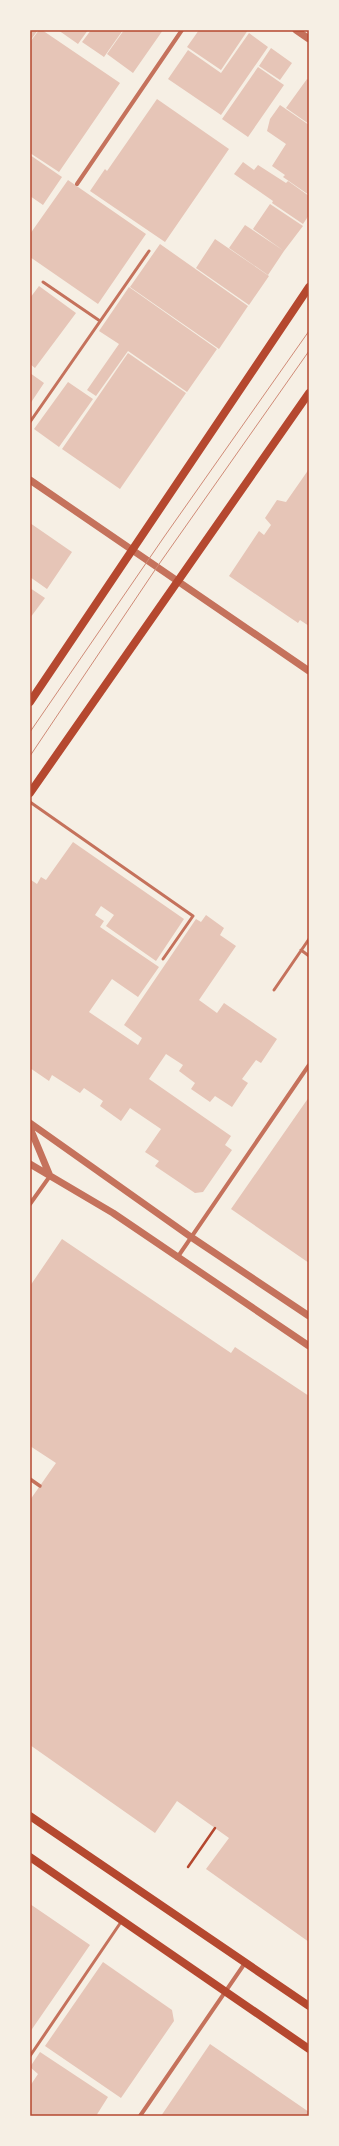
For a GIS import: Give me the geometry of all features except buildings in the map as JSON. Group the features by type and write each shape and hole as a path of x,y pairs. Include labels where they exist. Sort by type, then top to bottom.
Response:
{"main road":[{"path":"30,702 309,287"},
{"path":"30,793 309,393"},
{"path":"30,1816 309,2006"},
{"path":"30,1857 309,2049"}],"street":[{"path":"77,184 182,30"},
{"path":"296,30 309,39"},
{"path":"30,480 308,670"},
{"path":"177,1258 309,1065"},
{"path":"30,1122 191,1237 309,1316"},
{"path":"30,1128 50,1176"},
{"path":"30,1164 113,1213 177,1258 309,1346"},
{"path":"30,1204 50,1176"},
{"path":"30,1479 40,1486"},
{"path":"140,2116 226,1992 244,1963"}],"lane":[{"path":"30,422 150,251"},
{"path":"43,282 100,321"},
{"path":"30,802 193,916 163,959"},
{"path":"274,990 309,939"},
{"path":"301,950 309,956"},
{"path":"30,2056 122,1921"}],"path":[{"path":"188,1867 215,1828"}],"tram line":[{"path":"30,732 164,537 309,331"},
{"path":"30,756 157,567 309,351"}]}
